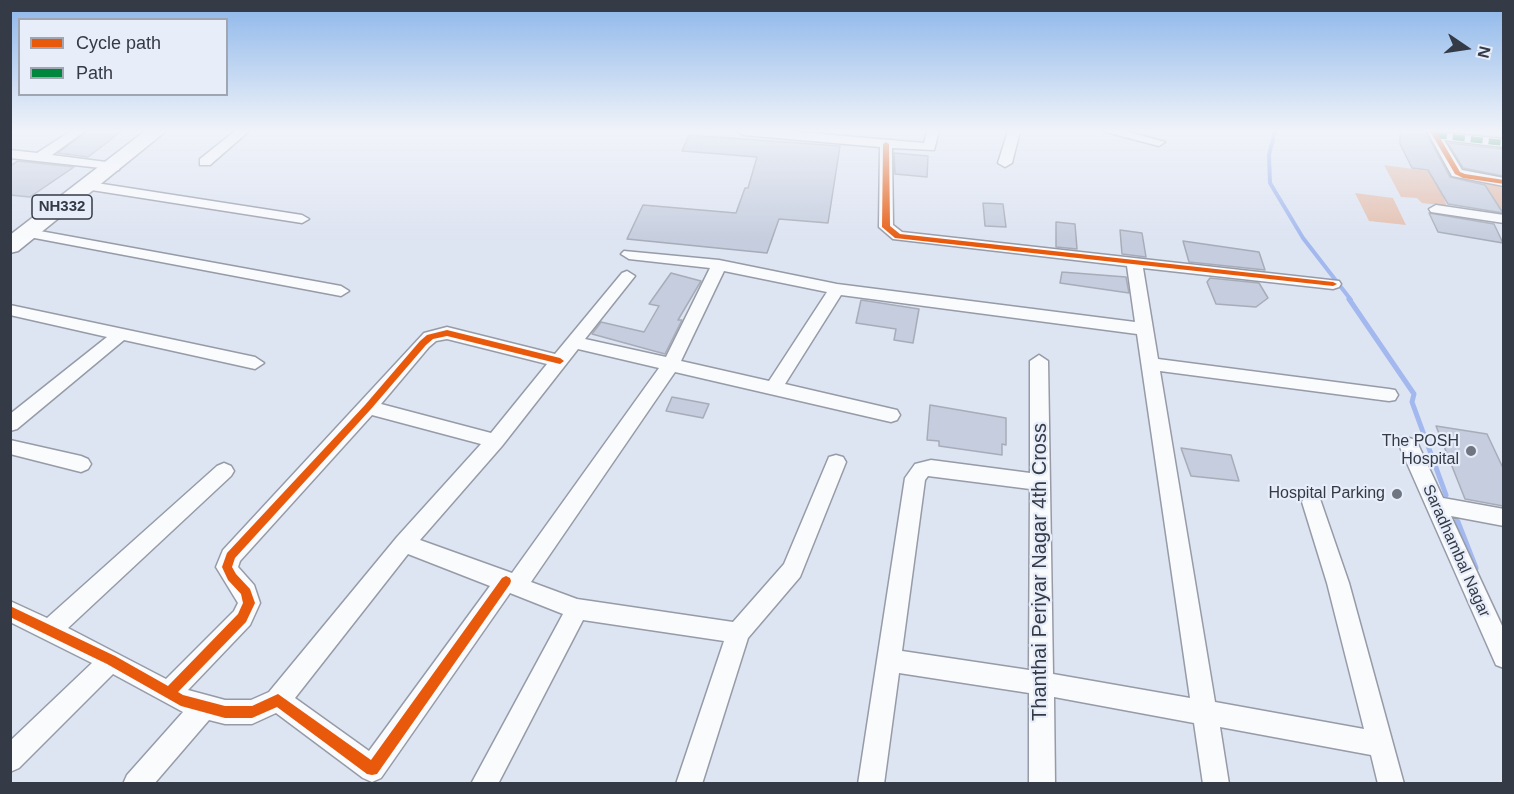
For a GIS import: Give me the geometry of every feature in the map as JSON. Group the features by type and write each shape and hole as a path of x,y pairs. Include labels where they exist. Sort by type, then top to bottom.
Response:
{"highway":[{"path":"20,231 102,168"},
{"name":"NH332","path":"10,246 20,231 90,186 103,168"}],"street":[{"path":"886,168 886,227 890,232 908,238 998,245 1333,284"},
{"path":"1455,168 1463,176 1503,182"},
{"path":"90,186 302,219"},
{"path":"1436,210 1503,219"},
{"path":"20,231 340,291"},
{"path":"629,254 719,265 837,289 1144,329"},
{"path":"1134,262 1152,364 1216,783"},
{"path":"278,700 372,769 671,363 719,265"},
{"path":"10,611 111,660 181,700 225,712 252,712 278,700 404,543 495,441 576,343 627,276"},
{"path":"774,388 837,289"},
{"path":"10,310 255,363"},
{"path":"169,693 242,618 249,603 246,592 232,577 227,567 231,556 368,407 423,343 437,334 453,333 560,361"},
{"path":"10,424 120,335"},
{"path":"576,343 891,415"},
{"name":"Thanthai Periyar Nagar 4th Cross","path":"1039,361 1042,783"},
{"path":"1152,364 1389,395"},
{"path":"368,407 495,441"},
{"name":"Saradhambal Nagar","path":"1409,445 1503,655"},
{"path":"10,447 81,464"},
{"path":"689,783 738,633 792,570 836,462"},
{"path":"871,783 891,661 915,478 922,469 1040,482"},
{"path":"50,630 224,471"},
{"path":"1312,502 1338,583 1391,783"},
{"path":"1435,505 1503,518"},
{"path":"404,543 577,609 738,633"},
{"path":"484,783 577,609"},
{"path":"10,759 111,660"},
{"path":"891,661 1041,683 1379,744"},
{"path":"136,783 205,706"}],"shaded area":[{"path":"1386,168 1406,168 1450,174 1454,180 1503,186 1503,213 1495,200 1441,192 1447,206 1422,203 1417,198 1401,197"},
{"path":"1355,193 1393,198 1406,225 1369,221"}],"building":[{"path":"10,168 72,168 30,197 10,195"},
{"path":"754,168 837,168 828,223 779,219 767,253 627,239 643,205 736,213 745,188 748,188"},
{"path":"895,168 927,168 927,177 895,174"},
{"path":"1412,168 1445,168 1450,177 1485,185 1503,213 1448,204 1428,170"},
{"path":"1463,168 1503,168 1503,176"},
{"path":"983,203 1003,204 1006,227 985,226"},
{"path":"1429,213 1494,224 1503,243 1438,232"},
{"path":"1056,222 1075,224 1077,249 1056,247"},
{"path":"1120,230 1142,233 1146,257 1122,254"},
{"path":"1183,241 1259,252 1265,270 1189,262"},
{"path":"1062,272 1126,277 1129,293 1060,283"},
{"path":"671,273 701,281 678,320 682,320 665,354 592,334 601,322 644,332 659,306 649,304"},
{"path":"1210,278 1259,283 1268,298 1256,307 1216,304 1207,282"},
{"path":"861,300 919,309 913,343 894,340 896,329 856,323"},
{"path":"672,397 709,404 703,418 666,411"},
{"path":"930,405 1006,418 1006,445 1002,444 1002,455 939,446 939,441 927,440"},
{"name":"The POSH Hospital","path":"1436,426 1487,434 1503,468 1503,506 1465,499"},
{"path":"1181,448 1231,455 1239,481 1191,476"}],"waterway":[{"path":"1269,168 1270,183 1303,238 1351,300"},
{"path":"1349,299 1414,394 1412,402 1446,495"},
{"path":"1457,522 1475,568"}],"cycle path":[{"path":"886,168 886,227 898,236 1333,284"},
{"path":"1454,168 1463,176 1504,182"},
{"path":"169,693 242,618 249,603 246,592 232,577 227,567 231,556 430,337 447,333 560,361"},
{"path":"10,611 111,660 181,700 225,712 252,712 278,700 372,769 506,581"}],"place":[{"name":"The POSH Hospital","path":"1471,451"},
{"name":"Hospital Parking","path":"1397,494"}]}
